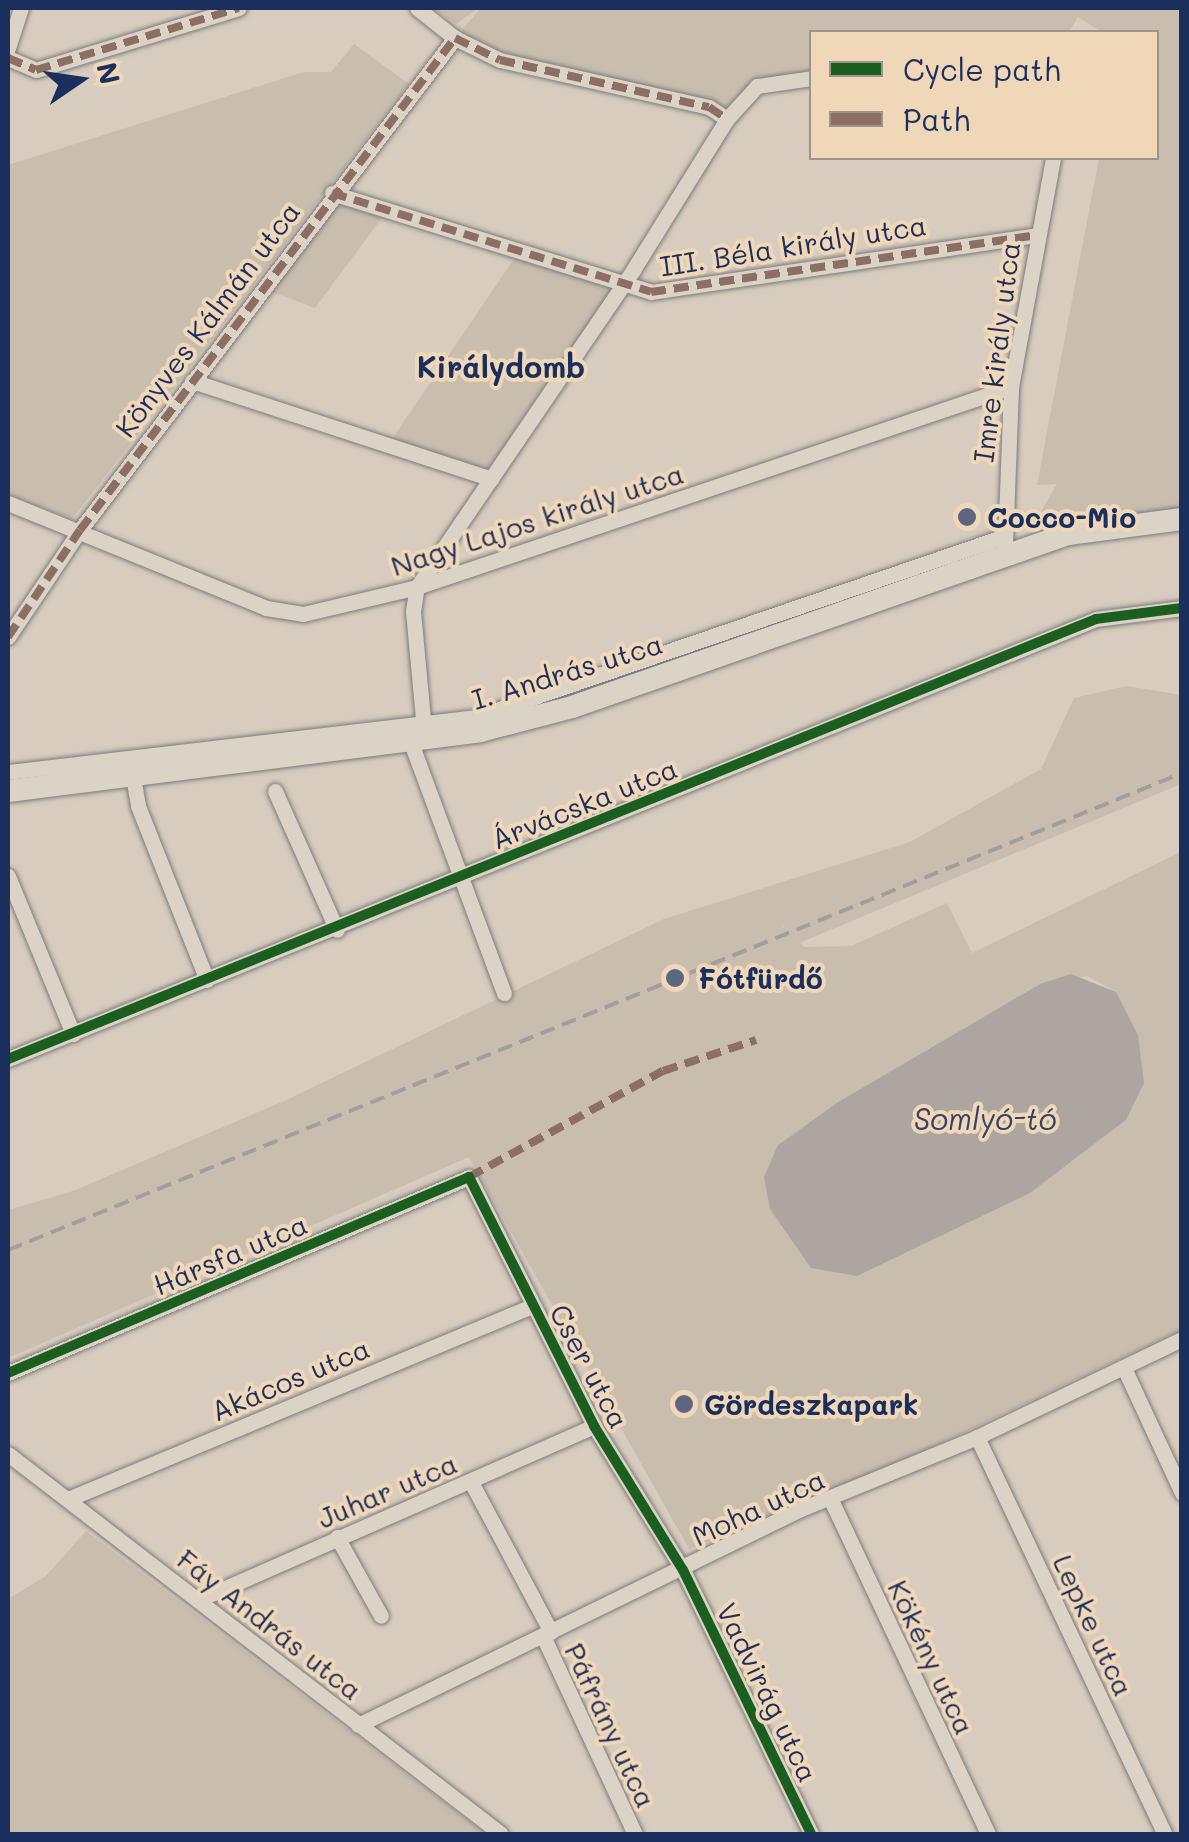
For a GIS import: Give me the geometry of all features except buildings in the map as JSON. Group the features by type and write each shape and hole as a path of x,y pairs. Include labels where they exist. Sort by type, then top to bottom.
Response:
{"main road":[{"path":"1006,546 1097,526 1182,519"},
{"name":"I. András utca","path":"8,792 411,743 572,707 1006,546"}],"street":[{"path":"8,48 22,8"},
{"path":"8,58 36,70 239,8"},
{"path":"417,8 455,38 500,60 709,107 727,119"},
{"name":"Könyves Kálmán utca","path":"8,638 80,530 332,193 455,38"},
{"path":"423,719 413,611 417,587 622,286 727,119 746,98 775,80 809,78"},
{"name":"Imre király utca","path":"1006,546 1011,388 1036,236 1054,160"},
{"name":"III. Béla király utca","path":"332,193 651,292 1036,236"},
{"path":"192,381 492,478"},
{"name":"Nagy Lajos király utca","path":"8,503 266,608 303,614 417,587 1011,388"},
{"name":"I. András utca","path":"8,772 423,719 476,718 1006,546"},
{"name":"Árvácska utca","path":"8,1059 337,930 1096,618 1182,608"},
{"path":"411,743 504,993"},
{"path":"133,777 138,806 207,980"},
{"path":"275,790 337,930"},
{"path":"8,876 72,1034"},
{"name":"Cser utca","path":"469,1177 594,1426 684,1570"},
{"name":"Hársfa utca","path":"8,1373 469,1177"},
{"name":"Akácos utca","path":"68,1499 532,1306"},
{"name":"Moha utca","path":"358,1724 831,1500 1182,1340"},
{"path":"1124,1368 1182,1493"},
{"name":"Juhar utca","path":"200,1599 594,1426"},
{"name":"Lepke utca","path":"977,1436 1165,1834"},
{"name":"Fáy András utca","path":"8,1454 501,1834"},
{"name":"Páfrány utca","path":"471,1482 547,1634 634,1834"},
{"name":"Kökény utca","path":"831,1500 988,1834"},
{"path":"338,1537 381,1616"},
{"name":"Vadvirág utca","path":"684,1570 811,1834"},
{"path":"472,1834 481,1819"}],"shaded area":[{"path":"432,8 478,8 456,24"},
{"path":"481,8 1181,8 1181,516 1037,542 1037,518 1057,484 1037,485 1099,160 1159,160 1159,30 1099,30 1078,17 1070,30 809,30 809,78 775,80 727,119 455,38"},
{"path":"354,44 409,84 72,519 8,495 8,165 304,72 331,72"},
{"path":"332,193 387,211 315,308 262,288"},
{"path":"518,253 622,287 491,479 388,445"},
{"path":"1127,686 1181,695 1181,764 782,926 804,947 851,946 947,903 972,953 1181,852 1181,1330 854,1484 689,1549 469,1157 8,1358 8,1210 73,1191 284,1101 664,919 910,842 1041,769 1074,698","holes":["1087,976 1116,992 1126,1120 1030,1193 778,1145 838,1102 1040,984"]},
{"path":"1181,764 1181,784 799,943 782,925"},
{"path":"86,1531 486,1834 8,1834 8,1599 46,1576"}],"water":[{"name":"Somlyó-tó","path":"1071,974 1116,992 1138,1035 1144,1083 1126,1120 1030,1193 857,1276 811,1268 770,1209 764,1177 778,1145 838,1102 1040,984"}],"railway":[{"path":"8,1250 1182,773"}],"marked path":[{"path":"8,58 36,70 239,8"},
{"path":"8,637 80,530 455,38 500,60 709,107 727,119"},
{"path":"332,193 651,292 1036,235"},
{"path":"469,1177 663,1071 756,1040"}],"cycle path":[{"path":"8,1059 1096,619 1182,608"},
{"path":"8,1373 469,1177 594,1426 683,1570 811,1834"}],"place":[{"name":"Cocco-Mio","path":"967,517"},
{"name":"Fótfürdő","path":"675,978"},
{"name":"Gördeszkapark","path":"684,1404"}],"district":[{"name":"Királydomb","path":"501,366"}]}
